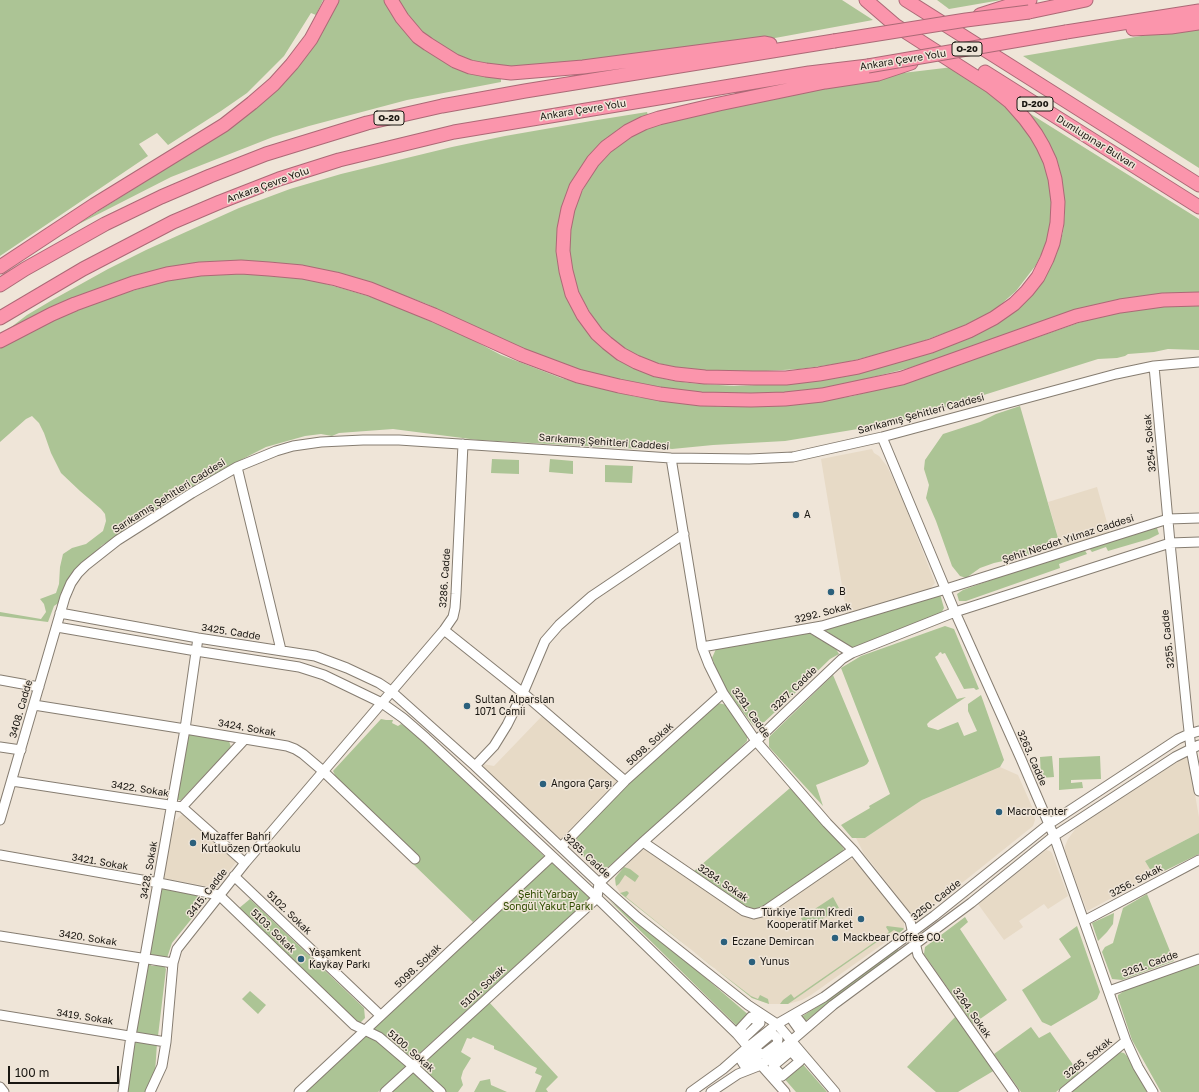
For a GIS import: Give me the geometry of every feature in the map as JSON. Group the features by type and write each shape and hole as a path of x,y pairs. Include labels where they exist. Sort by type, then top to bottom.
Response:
{"highway":[{"path":"0,267 94,205 224,125 252,103 274,84 292,64 311,39 332,0"},
{"path":"391,0 405,22 418,37 455,62 470,67 511,73 583,67 765,43 808,46"},
{"path":"866,0 895,25 990,86 1010,102 1025,119 1043,146 1050,161 1055,179 1058,202 1057,223 1053,243 1047,259 1038,276 1027,291 1014,304 994,318 969,331 932,346 858,367 786,378 705,377 656,370 621,354 598,334 583,315 572,294 563,251 564,229 568,209 576,187 593,161 606,147 628,131 659,118 825,82 873,70"},
{"name":"Dumlupınar Bulvarı","path":"872,0 1199,208"},
{"name":"Dumlupınar Bulvarı","path":"906,0 1199,185"},
{"path":"923,0 1008,56 1144,150 1199,180"},
{"name":"O-20","path":"0,285 84,235 162,197 266,154 367,123 509,93 966,20 1030,6 1086,0"},
{"path":"966,20 1017,3 1030,6"},
{"name":"Ankara Çevre Yolu","path":"0,318 83,268 173,222 279,179 339,160 454,132 809,73 873,70 934,55 1199,11"},
{"path":"1066,32 1171,27 1199,23"},
{"path":"0,341 52,314 132,283 167,274 200,269 241,267 269,269 302,272 336,279 370,289 434,315 522,355 578,376 660,394 701,399 785,400 822,395 902,378 1076,316 1120,306 1163,300 1199,299"}],"street":[{"name":"Sarıkamış Şehitleri Caddesi","path":"57,627 65,597 71,583 85,566 118,540 192,492 237,467 276,451 293,446 321,442 400,440 671,458 749,459 793,457 882,437 1116,374 1154,366 1199,362"},
{"name":"3254. Sokak","path":"1154,366 1170,543"},
{"name":"3263. Cadde","path":"882,437 955,612 1054,836 1126,1041 1138,1067 1153,1092"},
{"name":"3286. Cadde","path":"382,702 444,630 453,617 456,601 463,444"},
{"name":"3291. Cadde","path":"671,458 702,647 708,665 723,693 756,741 827,824 853,850 910,921 913,932"},
{"path":"237,467 282,650"},
{"name":"Şehit Necdet Yılmaz Caddesi","path":"946,589 1168,519 1199,518"},
{"path":"475,766 494,746 507,725 523,693 545,641 559,625 592,596 684,534"},
{"path":"955,612 1170,543 1199,542"},
{"name":"3255. Cadde","path":"1170,543 1189,734 1195,747 1199,791"},
{"name":"3292. Sokak","path":"702,647 811,628 946,589"},
{"name":"3287. Cadde","path":"599,883 756,741 842,659 852,653 955,612"},
{"name":"3425. Cadde","path":"60,614 314,656 367,677 391,691"},
{"path":"57,627 299,667 312,670 336,680 382,702 426,738 597,898 736,1034 761,1065 786,1092"},
{"name":"3408. Cadde","path":"1,816 57,627"},
{"path":"811,628 852,653"},
{"path":"444,630 523,693 625,781"},
{"name":"3428. Sokak","path":"123,1092 131,1036 185,729 198,638"},
{"path":"0,680 39,687"},
{"name":"3285. Cadde","path":"391,691 475,766 637,917 748,1005 777,1024 835,1092"},
{"name":"5098. Sokak","path":"561,847 625,781 723,693"},
{"name":"3415. Cadde","path":"150,1092 162,1066 166,1042 173,963 177,949 234,876 382,702"},
{"name":"3424. Sokak","path":"34,705 287,746 295,749 323,771 415,859"},
{"name":"3250. Cadde","path":"691,1092 723,1070 748,1047 777,1024 824,997 913,932 1049,824 1178,739 1199,731"},
{"path":"245,739 182,807 245,863"},
{"path":"0,747 20,750"},
{"path":"712,1092 738,1074 761,1065 833,1006 971,904 1054,836 1159,767 1195,747"},
{"name":"3422. Sokak","path":"12,781 182,807"},
{"name":"3284. Sokak","path":"643,842 744,911 754,914 766,910 853,850"},
{"name":"3421. Sokak","path":"0,855 219,895"},
{"name":"5098. Sokak","path":"299,1092 552,856"},
{"name":"3256. Sokak","path":"1084,920 1199,860"},
{"name":"5102. Sokak","path":"234,876 380,1015"},
{"path":"597,898 599,883"},
{"name":"5103. Sokak","path":"219,895 354,1025 365,1030"},
{"name":"5101. Sokak","path":"385,1092 597,898"},
{"name":"3264. Sokak","path":"913,932 918,955 1014,1092"},
{"name":"3420. Sokak","path":"0,936 173,963"},
{"name":"3261. Cadde","path":"1109,991 1199,958"},
{"name":"3419. Sokak","path":"0,1015 166,1042"},
{"name":"5100. Sokak","path":"365,1030 379,1037 441,1092"},
{"name":"3265. Sokak","path":"1064,1092 1126,1041"},
{"path":"0,1087 4,1092"}],"shaded area":[{"path":"872,449 887,466 902,498 935,583 929,590 847,616 821,459"},
{"path":"1097,487 1110,533 1061,548 1048,502"},
{"path":"543,715 617,780 616,786 562,840 487,774 483,764 494,766"},
{"path":"1188,755 1199,817 1199,833 1145,861 1154,876 1087,911 1065,852 1065,846 1068,839 1079,824"},
{"path":"1000,767 1018,775 1033,809 1035,820 1033,826 917,919 907,909 864,854 856,838 865,838 922,800"},
{"name":"Muzaffer Bahri Kutluözen Ortaokulu","path":"181,815 187,815 237,861 216,888 162,878 172,825"},
{"path":"645,849 756,918 763,916 847,859 854,860 904,920 904,929 802,1000 788,1004 769,1004 752,998 620,893 615,881 617,875 641,851"},
{"path":"1046,850 1052,853 1068,896 1048,909 1044,904 1019,921 1023,927 1004,940 978,904"}],"green space":[{"path":"0,0 323,0 316,15 311,13 284,56 247,93 168,145 157,133 139,144 148,156 0,256"},
{"path":"339,0 385,0 406,32 501,76 501,82 407,100 273,137 171,177 73,227 218,136 263,102 286,81 305,57 324,29"},
{"path":"398,0 842,0 873,20 775,38 653,54 530,68 493,67 459,57 429,38 412,21"},
{"path":"937,0 1001,0 949,9"},
{"path":"1199,27 1199,168 1023,56 1153,34"},
{"path":"953,67 1010,107 1040,151 1050,184 1052,206 1050,227 1045,247 1036,265 1016,291 991,313 972,323 923,341 895,350 843,363 800,369 732,373 679,368 653,362 629,351 610,338 597,323 577,288 571,267 569,245 573,211 594,170 605,156 632,134 665,121 886,75"},
{"path":"1021,108 1199,219 1199,293 1052,318 909,368 833,387 787,392 736,394 680,391 642,385 568,366 493,336 427,304 357,278 308,267 277,263 245,261 205,262 145,273 124,279 81,296 6,331 27,315 54,299 146,250 239,208 290,189 341,174 452,147 505,136 647,112 648,115 580,171 568,190 562,208 558,241 560,276 567,296 630,365 646,373 665,379 689,383 734,386 802,383 833,378 940,348 1044,277 1057,253 1063,232 1065,209 1062,183 1060,172"},
{"path":"220,273 247,273 286,276 315,281 381,300 467,337 501,355 561,378 637,397 702,405 729,407 787,405 853,396 924,377 1078,323 1117,312 1168,305 1199,305 1199,350 1168,349 1154,352 1128,354 1117,358 1098,359 914,417 870,427 785,441 672,449 647,446 640,449 478,440 393,429 339,433 332,436 321,434 305,436 266,447 223,469 153,511 145,513 142,519 127,526 125,531 101,546 99,552 60,602 54,606 48,622 0,616 0,612 41,619 46,612 44,604 40,599 56,593 59,584 60,567 63,554 72,548 86,544 103,531 106,521 105,514 101,509 61,473 39,423 32,416 26,419 0,442 0,345 39,325 101,300 166,281 189,276"},
{"path":"1020,406 1058,538 1051,538 1046,545 1026,556 994,563 980,568 966,578 960,576 952,566 926,498 929,485 924,469 925,460 943,434 980,422 996,414"},
{"path":"492,459 519,460 519,474 491,473"},
{"path":"550,459 573,461 573,474 549,472"},
{"path":"605,465 633,466 632,483 605,482"},
{"path":"1156,525 1159,534 1149,539 1108,551 1106,547 1092,552 1088,547"},
{"path":"1083,547 1087,554 1059,564 1060,568 966,601 959,601 957,594 963,590"},
{"path":"940,594 944,608 940,615 852,648 823,629"},
{"path":"945,626 954,629 979,689 964,689 945,653 939,653 935,657 957,699 966,697 930,721 927,724 928,727 938,730 958,722 964,736 977,731 968,711 968,704 981,695 1004,760 1000,767 922,800 865,838 852,838 841,825 890,794 841,668 861,656"},
{"path":"802,631 809,633 836,649 839,654 830,659 758,728 753,725 723,686 712,658 716,649"},
{"path":"833,675 869,761 864,766 816,785 823,806 769,747 769,737"},
{"path":"718,703 727,705 747,736 747,741 718,771 608,867 605,869 597,868 575,849 577,838 580,833 629,783"},
{"path":"381,719 393,720 392,723 398,726 401,724 409,729 545,857 473,922 413,864 419,859 337,779 333,771"},
{"path":"189,734 229,741 231,747 181,800 178,800 176,798 187,735"},
{"path":"1052,756 1054,777 1041,778 1040,757"},
{"path":"1100,756 1101,779 1071,780 1071,783 1082,782 1083,788 1059,790 1059,758"},
{"path":"790,788 840,843 844,849 842,852 763,907 756,910 749,909 693,872"},
{"path":"1199,833 1199,854 1154,876 1145,861"},
{"name":"Şehit Yarbay Songül Yakut Parkı","path":"551,862 590,898 411,1061 371,1029"},
{"path":"624,867 630,869 639,876 635,882 625,875 616,886 615,878"},
{"path":"163,887 210,896 172,943 167,958 149,954 160,892"},
{"path":"627,891 629,893 626,897 692,950 620,893"},
{"path":"1147,894 1174,961 1122,980 1112,979 1102,952 1105,947 1113,943 1123,908"},
{"path":"833,897 839,908 807,929 801,918"},
{"name":"Yaşamkent Kaykay Parkı","path":"250,899 364,1008 365,1018 359,1024 238,909"},
{"path":"609,900 701,974 751,1017 740,1029"},
{"path":"1114,913 1113,924 1098,941 1092,923"},
{"path":"965,917 968,922 960,929 1007,1000 973,1024 924,954 925,947"},
{"path":"1077,926 1100,992 1097,999 1051,1026 1042,1022 1022,990 1071,957 1059,939"},
{"path":"886,927 904,929 899,933 894,930 788,1004 780,1004 791,994 794,998 889,932"},
{"path":"897,948 899,951 802,1024 798,1019 826,1001"},
{"path":"1199,961 1199,1092 1161,1092 1132,1040 1118,995 1129,988"},
{"path":"149,964 152,966 164,966 166,969 158,1036 156,1038 155,1073 145,1092 125,1092 147,965"},
{"path":"715,969 751,996 758,999 760,995 768,999 769,1004 752,998"},
{"path":"250,991 266,1005 258,1014 242,999"},
{"path":"489,1002 558,1077 546,1089 548,1092 535,1092 542,1076 535,1073 537,1068 494,1049 494,1046 473,1037 471,1039 467,1038 461,1052 471,1058 463,1071 461,1078 463,1085 458,1092 446,1092 419,1066"},
{"path":"957,1015 995,1070 958,1092 936,1092 907,1067"},
{"path":"1031,1027 1039,1038 1050,1032 1079,1073 1056,1092 1021,1092 994,1054"},
{"path":"365,1034 375,1040 407,1066 378,1092 304,1092"},
{"path":"1119,1052 1124,1053 1127,1056 1147,1092 1070,1092"},
{"path":"800,1061 827,1092 796,1092 782,1076"},
{"path":"413,1071 435,1092 391,1092"},
{"path":"490,1079 491,1085 507,1092 474,1092 480,1081"}],"place":[{"name":"A","path":"796,515"},
{"name":"B","path":"831,592"},
{"name":"Sultan Alparslan 1071 Camii","path":"467,706"},
{"name":"Angora Çarşı","path":"543,784"},
{"name":"Macrocenter","path":"999,812"},
{"name":"Muzaffer Bahri Kutluözen Ortaokulu","path":"193,843"},
{"name":"Türkiye Tarım Kredi Kooperatif Market","path":"861,919"},
{"name":"Mackbear Coffee CO.","path":"835,938"},
{"name":"Eczane Demircan","path":"724,942"},
{"name":"Yaşamkent Kaykay Parkı","path":"301,959"},
{"name":"Yunus","path":"752,962"}]}
